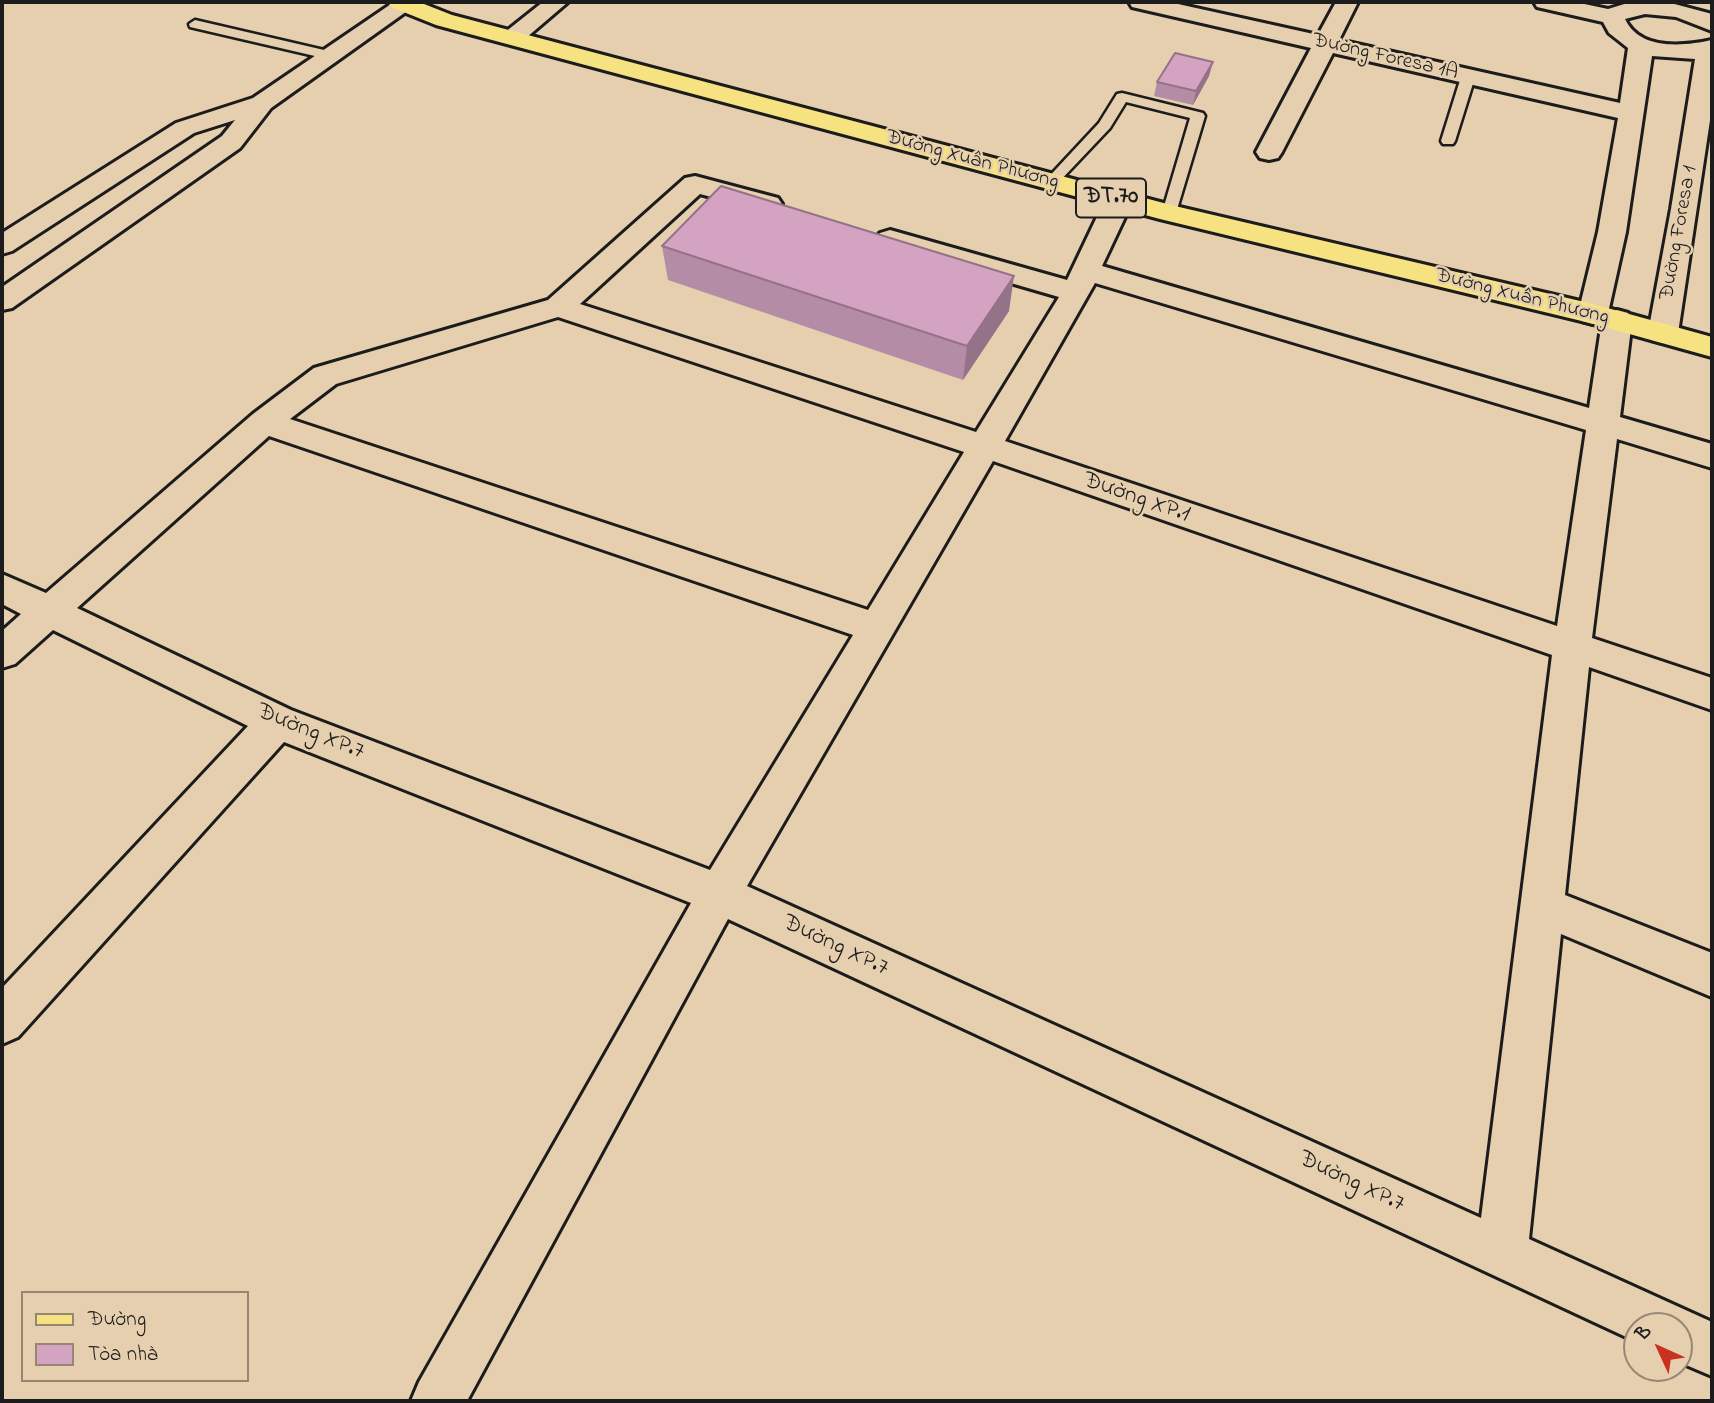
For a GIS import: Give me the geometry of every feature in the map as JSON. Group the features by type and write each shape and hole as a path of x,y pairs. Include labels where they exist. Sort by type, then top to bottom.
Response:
{"main road":[{"name":"Đường Xuân Phương","path":"403,3 444,20 1170,214 1605,317 1712,347"}],"street":[{"path":"512,38 557,2"},
{"name":"Đường Foresa 1A","path":"1140,2 1630,113"},
{"path":"1269,152 1347,2"},
{"path":"1545,2 1612,17"},
{"path":"1637,2 1671,3 1700,15 1711,40 1676,52 1640,44 1619,31 1612,17 1616,10 1637,2"},
{"path":"2,245 185,128 262,103 332,56 403,3"},
{"name":"Đường Foresa 1","path":"1662,333 1685,209 1711,40"},
{"path":"1502,1253 1572,648 1601,424 1605,317 1612,232 1640,59 1640,44"},
{"path":"2,301 231,142 262,103"},
{"path":"2,653 264,422 325,376 559,307 695,184 787,210"},
{"path":"438,1401 719,894 1081,281 1119,200"},
{"path":"866,232 1081,281 1712,456"},
{"name":"Đường XP.1","path":"559,307 984,446 1712,694"},
{"path":"264,422 876,628"},
{"name":"Đường XP.7","path":"2,588 277,722 719,894 1631,1312"},
{"path":"2,1021 277,722"},
{"path":"1542,906 1712,975"},
{"path":"1693,1341 1712,1350"}],"lane":[{"path":"195,24 332,56"},
{"path":"1448,141 1468,77"},
{"path":"1051,182 1105,125 1122,97 1198,116 1170,214"}],"building":[{"path":"1175,53 1213,62 1196,91 1157,82"},
{"path":"721,186 1014,276 967,346 662,246"}]}
